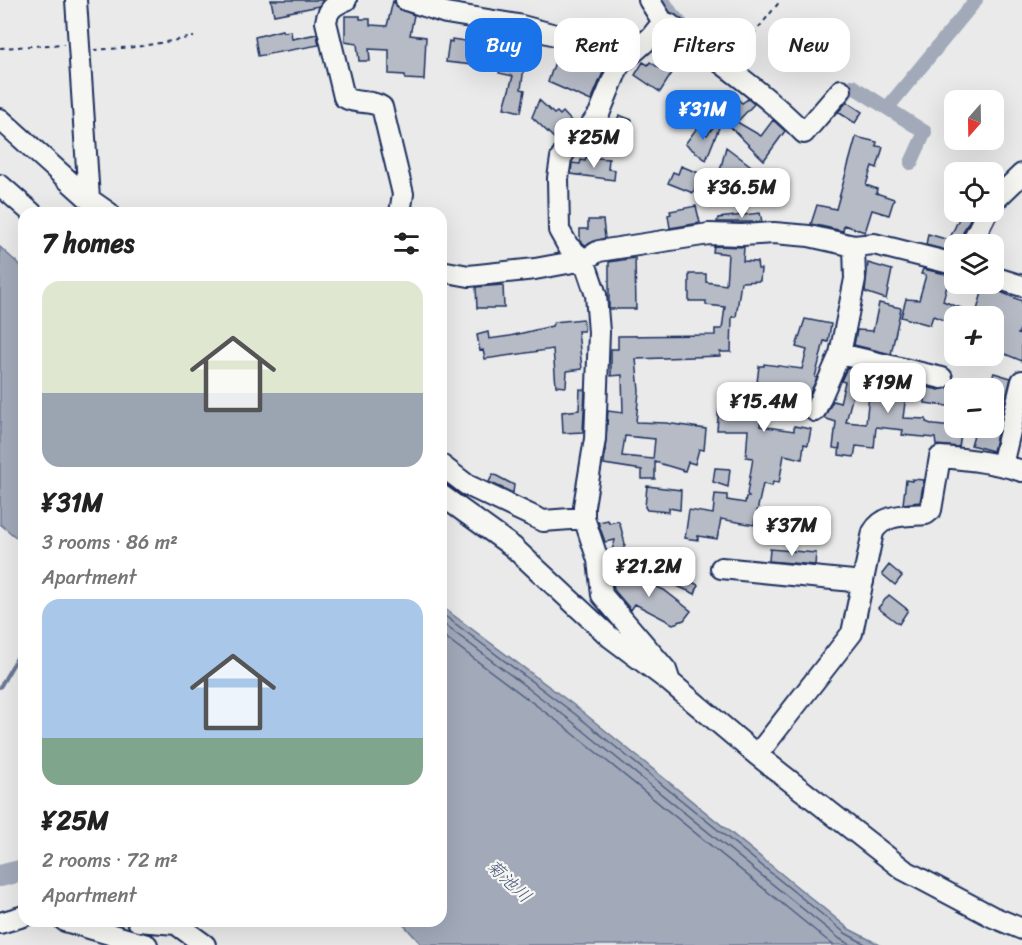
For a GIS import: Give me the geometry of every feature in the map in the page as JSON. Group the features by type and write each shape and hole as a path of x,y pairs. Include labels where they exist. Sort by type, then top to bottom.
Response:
{"street":[{"path":"76,0 89,199"},
{"path":"346,0 334,4 327,13 326,22 344,97 351,101 375,102 382,107 404,194 401,207"},
{"path":"406,0 446,13 518,25 554,35"},
{"path":"650,0 661,18"},
{"path":"640,47 652,36"},
{"path":"616,72 599,114 588,129 568,147 561,158 558,178 559,230 568,246 584,260 596,295 599,332 595,439 584,518 598,560 602,595 666,670 670,682"},
{"path":"733,72 783,111 804,134 841,90"},
{"path":"0,119 100,207"},
{"path":"1004,191 1022,174"},
{"path":"0,185 25,207"},
{"path":"447,272 469,276 535,269 584,260 599,251 709,234 774,233 809,236 854,246 862,243 874,244 944,262"},
{"path":"815,411 840,354 855,279 854,246"},
{"path":"1004,280 1022,286"},
{"path":"840,354 942,378"},
{"path":"1002,465 1022,381"},
{"path":"757,755 852,633 873,532 884,519 926,514 931,510 940,457 968,458 1022,471"},
{"path":"447,470 467,485 543,521 584,518"},
{"path":"447,499 513,548 610,637 670,682 757,755 904,870 993,917 1022,928"},
{"path":"721,568 863,582"},
{"path":"0,923 18,918"},
{"path":"87,927 147,945"},
{"path":"180,927 205,945"}],"path":[{"path":"756,31 781,0"},
{"path":"0,48 136,47 194,37"}],"water":[{"path":"0,247 18,264 18,539 0,524"},
{"name":"菊池川","path":"447,610 579,709 849,929 880,945 422,945 406,927 447,927"}],"building":[{"path":"271,0 323,0 319,6 274,15"},
{"path":"393,1 398,8 414,15 410,35 426,37 424,80 405,79 405,75 389,74 389,50 369,49 370,61 359,61 357,44 345,42 345,16 360,16 360,19 370,19 370,25 387,26"},
{"path":"282,30 283,32 291,31 292,39 317,34 319,45 258,56 255,37"},
{"path":"452,39 465,41 465,64 446,62 449,41 452,42"},
{"path":"643,62 648,65 650,62 652,72 673,72 660,92 635,75 640,72"},
{"path":"554,65 554,72 603,72 591,101 548,82"},
{"path":"523,72 521,89 525,90 521,112 504,108 513,76 499,73"},
{"path":"733,95 742,103 748,99 754,104 737,122 761,136 773,120 785,131 764,160 716,113"},
{"path":"539,100 554,114 557,112 560,115 563,112 575,125 557,141 532,117"},
{"path":"847,102 862,112 855,123 838,112"},
{"path":"619,115 632,120 622,148 596,138 609,120 616,123"},
{"path":"720,119 722,120 706,160 685,144 697,128 707,135"},
{"path":"856,137 877,142 876,146 883,147 877,168 872,166 866,185 877,189 876,193 894,199 889,215 872,210 865,232 844,225 843,231 811,224 817,205 836,209"},
{"path":"726,147 759,172 752,185 745,183 742,188 720,171"},
{"path":"586,157 609,159 608,169 615,170 614,180 571,174 572,163 580,164 581,160 585,161"},
{"path":"681,166 701,174 693,193 668,183 673,172 678,174"},
{"path":"696,206 700,223 670,228 668,215 671,214 670,211"},
{"path":"760,213 762,222 717,222 718,218"},
{"path":"588,220 603,220 605,238 585,245 580,240 580,229 588,229"},
{"path":"957,222 968,222 963,234 952,234"},
{"path":"928,234 944,239 944,250 926,245"},
{"path":"714,246 744,247 743,261 757,262 758,269 761,269 760,281 741,282 736,317 732,317 731,352 720,352 720,356 636,359 639,391 636,422 666,423 706,429 704,450 699,449 695,464 688,462 685,471 655,462 655,479 642,479 642,470 604,464 608,411 623,413 622,375 611,376 611,349 618,349 618,336 715,335 715,329 722,329 725,307 706,305 706,301 689,301 689,274 706,274 706,282 726,285 728,254 713,252","holes":["625,436 655,439 653,459 622,456"]},
{"path":"635,258 636,309 609,309 609,262"},
{"path":"868,263 892,270 886,299 865,292"},
{"path":"923,269 944,274 943,301 956,306 944,306 944,320 933,316 930,325 901,317 906,299 919,300 926,275 921,274"},
{"path":"503,285 504,308 477,308 476,287"},
{"path":"1004,293 1022,301 1022,325 1018,334 1022,335 1022,361 1004,354 1004,306 978,306 982,294"},
{"path":"879,303 901,308 891,354 854,345 857,330 873,331"},
{"path":"583,319 584,331 578,331 582,369 567,371 566,387 556,386 553,349 485,359 483,350 480,351 477,335 488,332 489,339 510,336 552,326 554,322"},
{"path":"805,319 831,324 828,342 824,341 815,377 817,378 808,397 767,390 760,426 794,431 794,426 811,429 808,445 804,444 802,459 784,455 779,483 773,482 772,486 763,484 754,525 721,519 717,539 698,536 698,540 685,538 689,510 713,514 715,494 727,495 727,500 745,503 746,497 749,497 747,494 753,458 746,457 748,430 717,430 719,405 738,405 739,392 753,393 753,390 756,391 759,366 764,366 764,364 802,369 807,350 796,347"},
{"path":"847,368 859,371 846,422 866,424 871,374 939,390 944,389 944,406 925,403 925,399 906,395 903,418 926,419 926,422 944,426 944,438 960,438 959,447 936,445 935,438 902,435 903,430 876,427 874,448 856,446 854,457 839,455 840,444 839,449 833,448 836,422 824,418 833,401 840,403 845,382 841,381"},
{"path":"994,373 1011,378 1004,406 1004,378 992,378"},
{"path":"580,389 585,390 583,432 563,433 562,412 579,410"},
{"path":"973,438 996,438 993,451 971,445"},
{"path":"715,468 730,469 728,487 713,482"},
{"path":"493,474 514,485 513,493 489,482"},
{"path":"912,479 924,480 920,502 903,504 906,480 912,481"},
{"path":"647,486 681,490 680,510 669,508 669,512 647,510 645,507"},
{"path":"608,520 609,523 618,521 620,524 625,544 620,560 610,557 615,540 605,542 598,522"},
{"path":"770,549 816,553 815,565 769,561"},
{"path":"889,565 902,576 895,585 882,574"},
{"path":"612,571 624,573 664,590 691,611 684,620 673,624 635,604 631,610 614,590"},
{"path":"681,576 698,585 695,594 677,586"},
{"path":"889,595 908,610 899,624 878,608"}],"waterway":[{"path":"663,0 676,18"},
{"path":"888,107 976,0"},
{"path":"840,100 852,86 925,132 911,163"},
{"path":"0,687 18,656"},
{"path":"0,876 18,872"}]}
